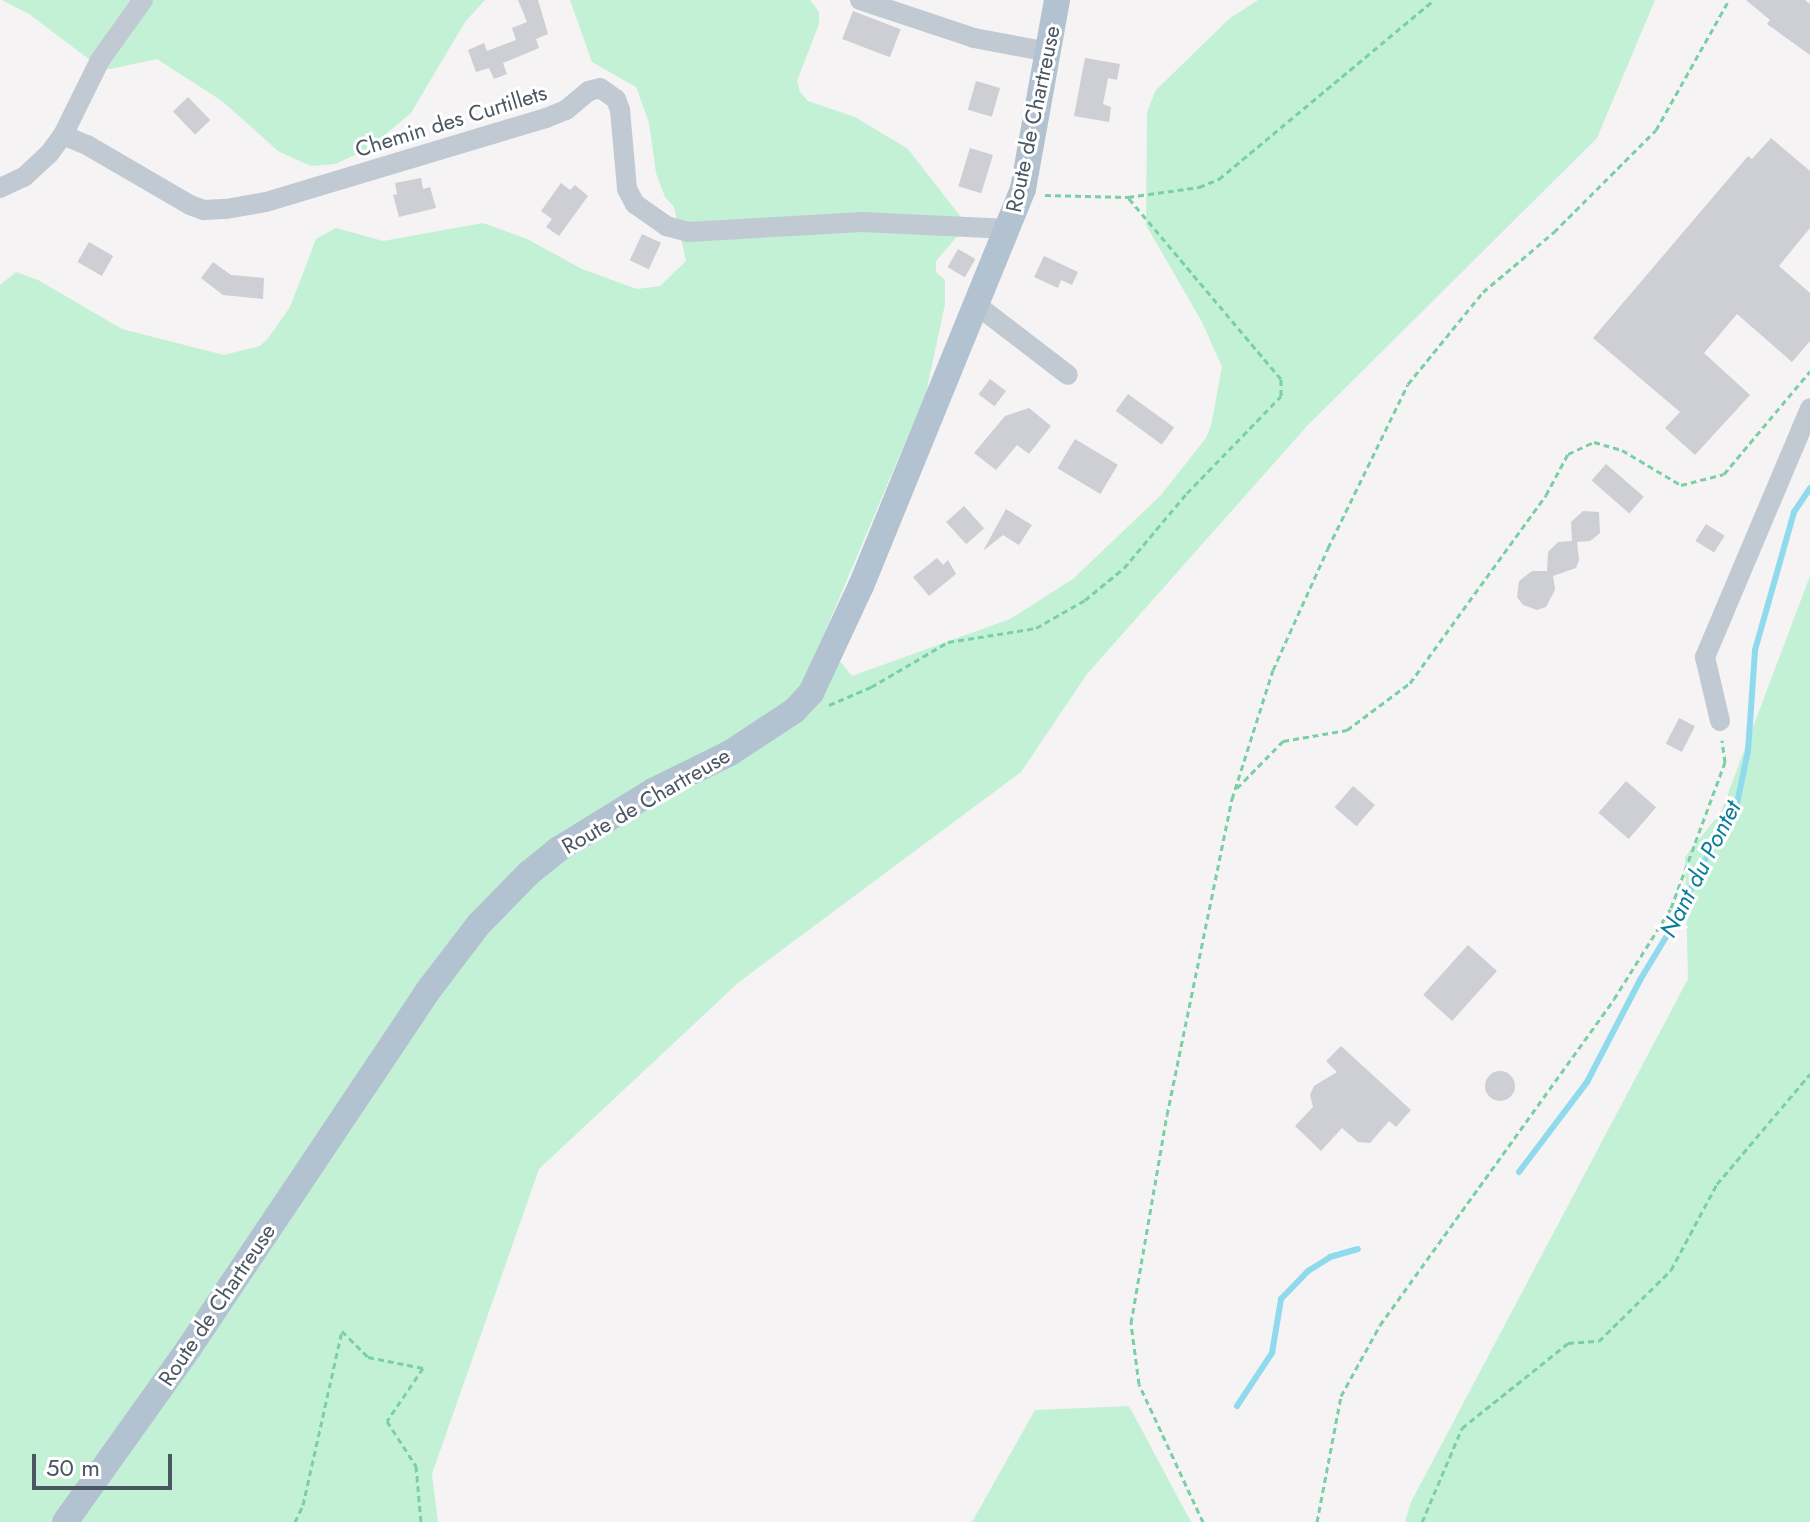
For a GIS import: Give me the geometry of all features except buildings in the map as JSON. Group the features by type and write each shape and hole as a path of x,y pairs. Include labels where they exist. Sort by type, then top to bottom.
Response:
{"main road":[{"name":"Route de Chartreuse","path":"65,1522 189,1348 427,992 479,924 529,873 559,849 653,791 730,753 794,711 822,676 978,306 1023,189 1057,0"}],"street":[{"path":"0,188 36,167 63,135 100,60 143,0"},
{"path":"860,0 974,38 1049,52"},
{"name":"Chemin des Curtillets","path":"63,135 87,145 190,205 204,210 226,209 266,202 546,118 566,110 589,91 600,88 616,99 620,110 627,189 635,204 666,226 700,232 862,222 1009,229"},
{"path":"978,306 1068,375"},
{"path":"1720,721 1705,657 1810,408"}],"path":[{"path":"1023,189 1050,196 1128,197 1199,187 1219,179 1240,165 1434,0"},
{"path":"1203,1522 1139,1384 1131,1323 1167,1115 1234,790 1273,670 1408,384 1483,292 1554,232 1656,130 1729,0"},
{"path":"794,711 825,707 871,687 948,642 1014,633 1059,618 1124,568 1187,493 1281,396 1281,379 1128,197"},
{"path":"1234,790 1283,741 1347,730 1410,683 1546,495 1568,454 1594,442 1622,450 1681,485 1724,474 1810,371"},
{"path":"1317,1522 1341,1396 1380,1325 1614,999 1671,908 1725,762 1720,721"},
{"path":"1422,1522 1462,1428 1568,1343 1599,1341 1671,1270 1717,1184 1810,1074"},
{"path":"295,1522 303,1505 342,1331 368,1357 423,1368 387,1421 416,1466 421,1522"}],"green space":[{"path":"2,0 485,0 465,22 411,113 368,149 335,164 311,166 278,151 222,101 157,59 110,69 98,66 29,14"},
{"path":"570,0 810,0 819,12 819,24 797,81 800,92 808,101 855,117 908,149 967,225 936,261 936,272 945,280 945,304 926,393 822,639 852,676 1010,619 1073,579 1161,495 1206,438 1222,367 1202,322 1146,225 1147,112 1156,90 1229,19 1258,0 1655,0 1597,138 1307,426 1087,674 1021,772 739,982 539,1169 432,1474 438,1522 0,1522 0,285 16,272 38,280 122,329 224,355 260,346 269,337 290,307 316,239 336,228 383,241 483,223 527,239 582,269 637,289 660,286 686,261 674,207 665,197 656,173 649,123 636,87 592,62"},
{"path":"1810,576 1810,1522 1405,1522 1411,1502 1688,979 1685,857 1721,812"},
{"path":"1129,1406 1191,1522 972,1522 1035,1410"}],"waterway":[{"name":"Nant du Pontet","path":"1519,1172 1587,1082 1640,980 1677,919 1703,863 1735,813 1748,751 1755,650 1794,512 1810,488"},
{"name":"Nant du Pontet","path":"1237,1406 1272,1353 1281,1299 1308,1271 1330,1257 1358,1249"}]}
